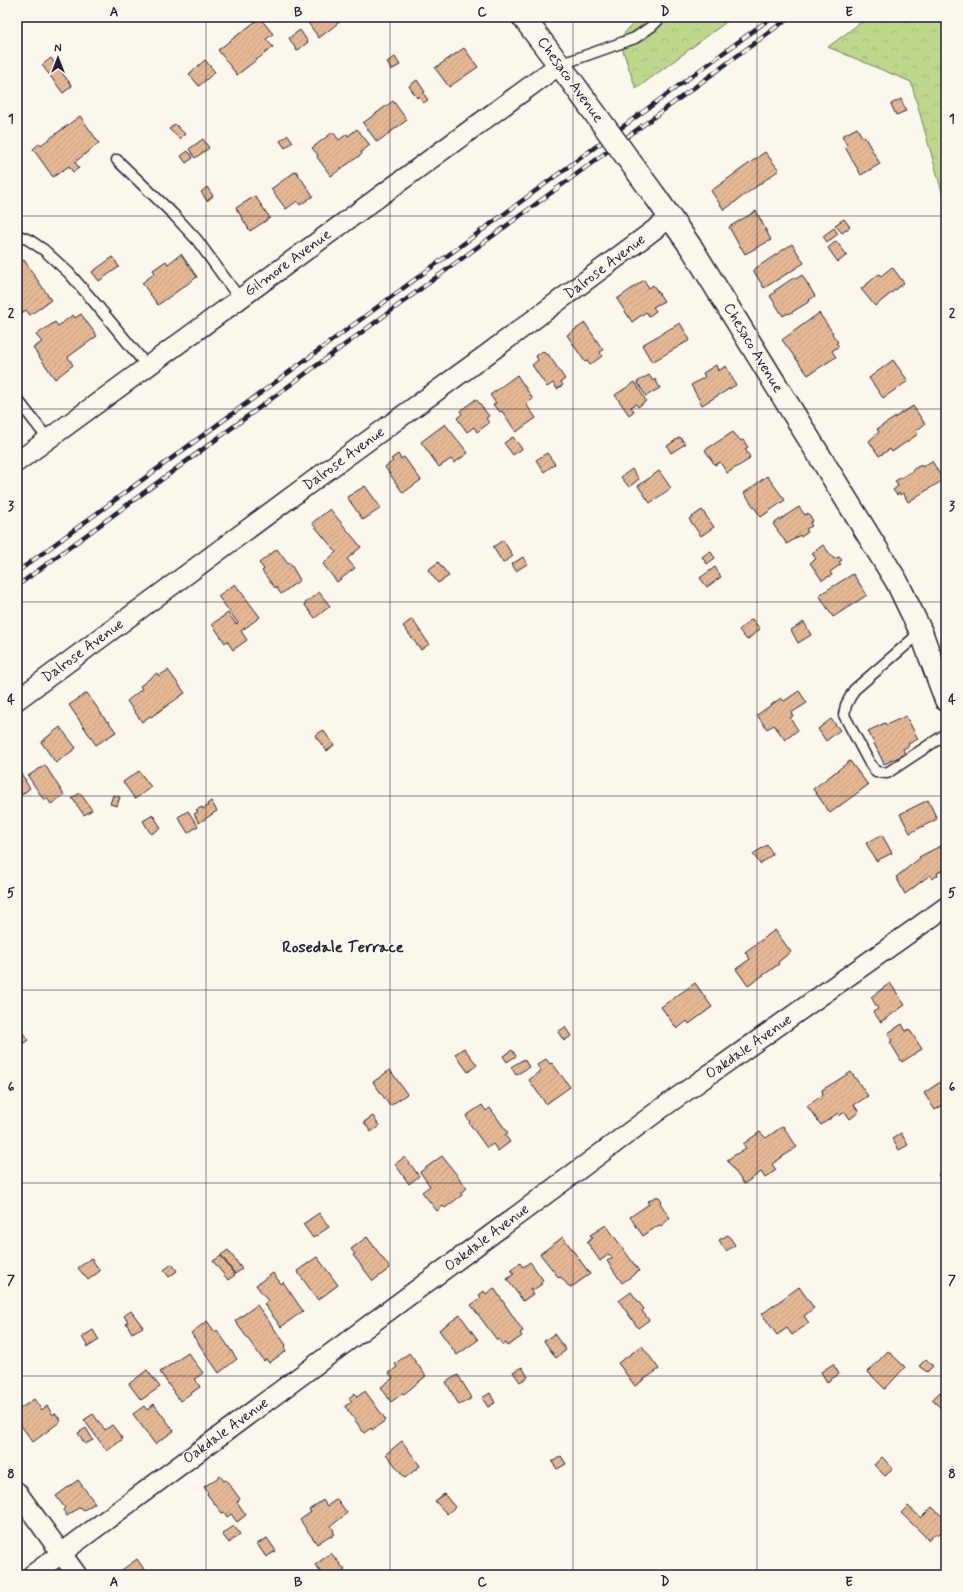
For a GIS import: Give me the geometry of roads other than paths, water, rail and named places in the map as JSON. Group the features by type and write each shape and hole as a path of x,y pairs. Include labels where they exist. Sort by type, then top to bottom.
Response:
{"street":[{"name":"Chesaco Avenue","path":"524,17 655,196 738,323 897,582 921,632 946,700"},
{"name":"Gilmore Avenue","path":"17,462 240,299 564,72"},
{"name":"Dalrose Avenue","path":"17,700 319,476 486,356 670,218"},
{"name":"Oakdale Avenue","path":"32,1575 662,1108 946,907"},
{"path":"17,1492 77,1575"}],"lane":[{"path":"564,72 635,38 652,26 661,17"},
{"path":"117,160 174,215 197,240 240,299"},
{"path":"17,235 29,240 44,250 69,274 95,302 147,366"},
{"path":"17,399 48,439"},
{"path":"921,632 854,690 846,705 844,715 869,762 876,772 887,773 946,734"}],"railway":[{"path":"17,572 772,17"},
{"path":"17,586 790,17"}],"district":[{"name":"Rosedale Terrace","path":"343,947"}]}
